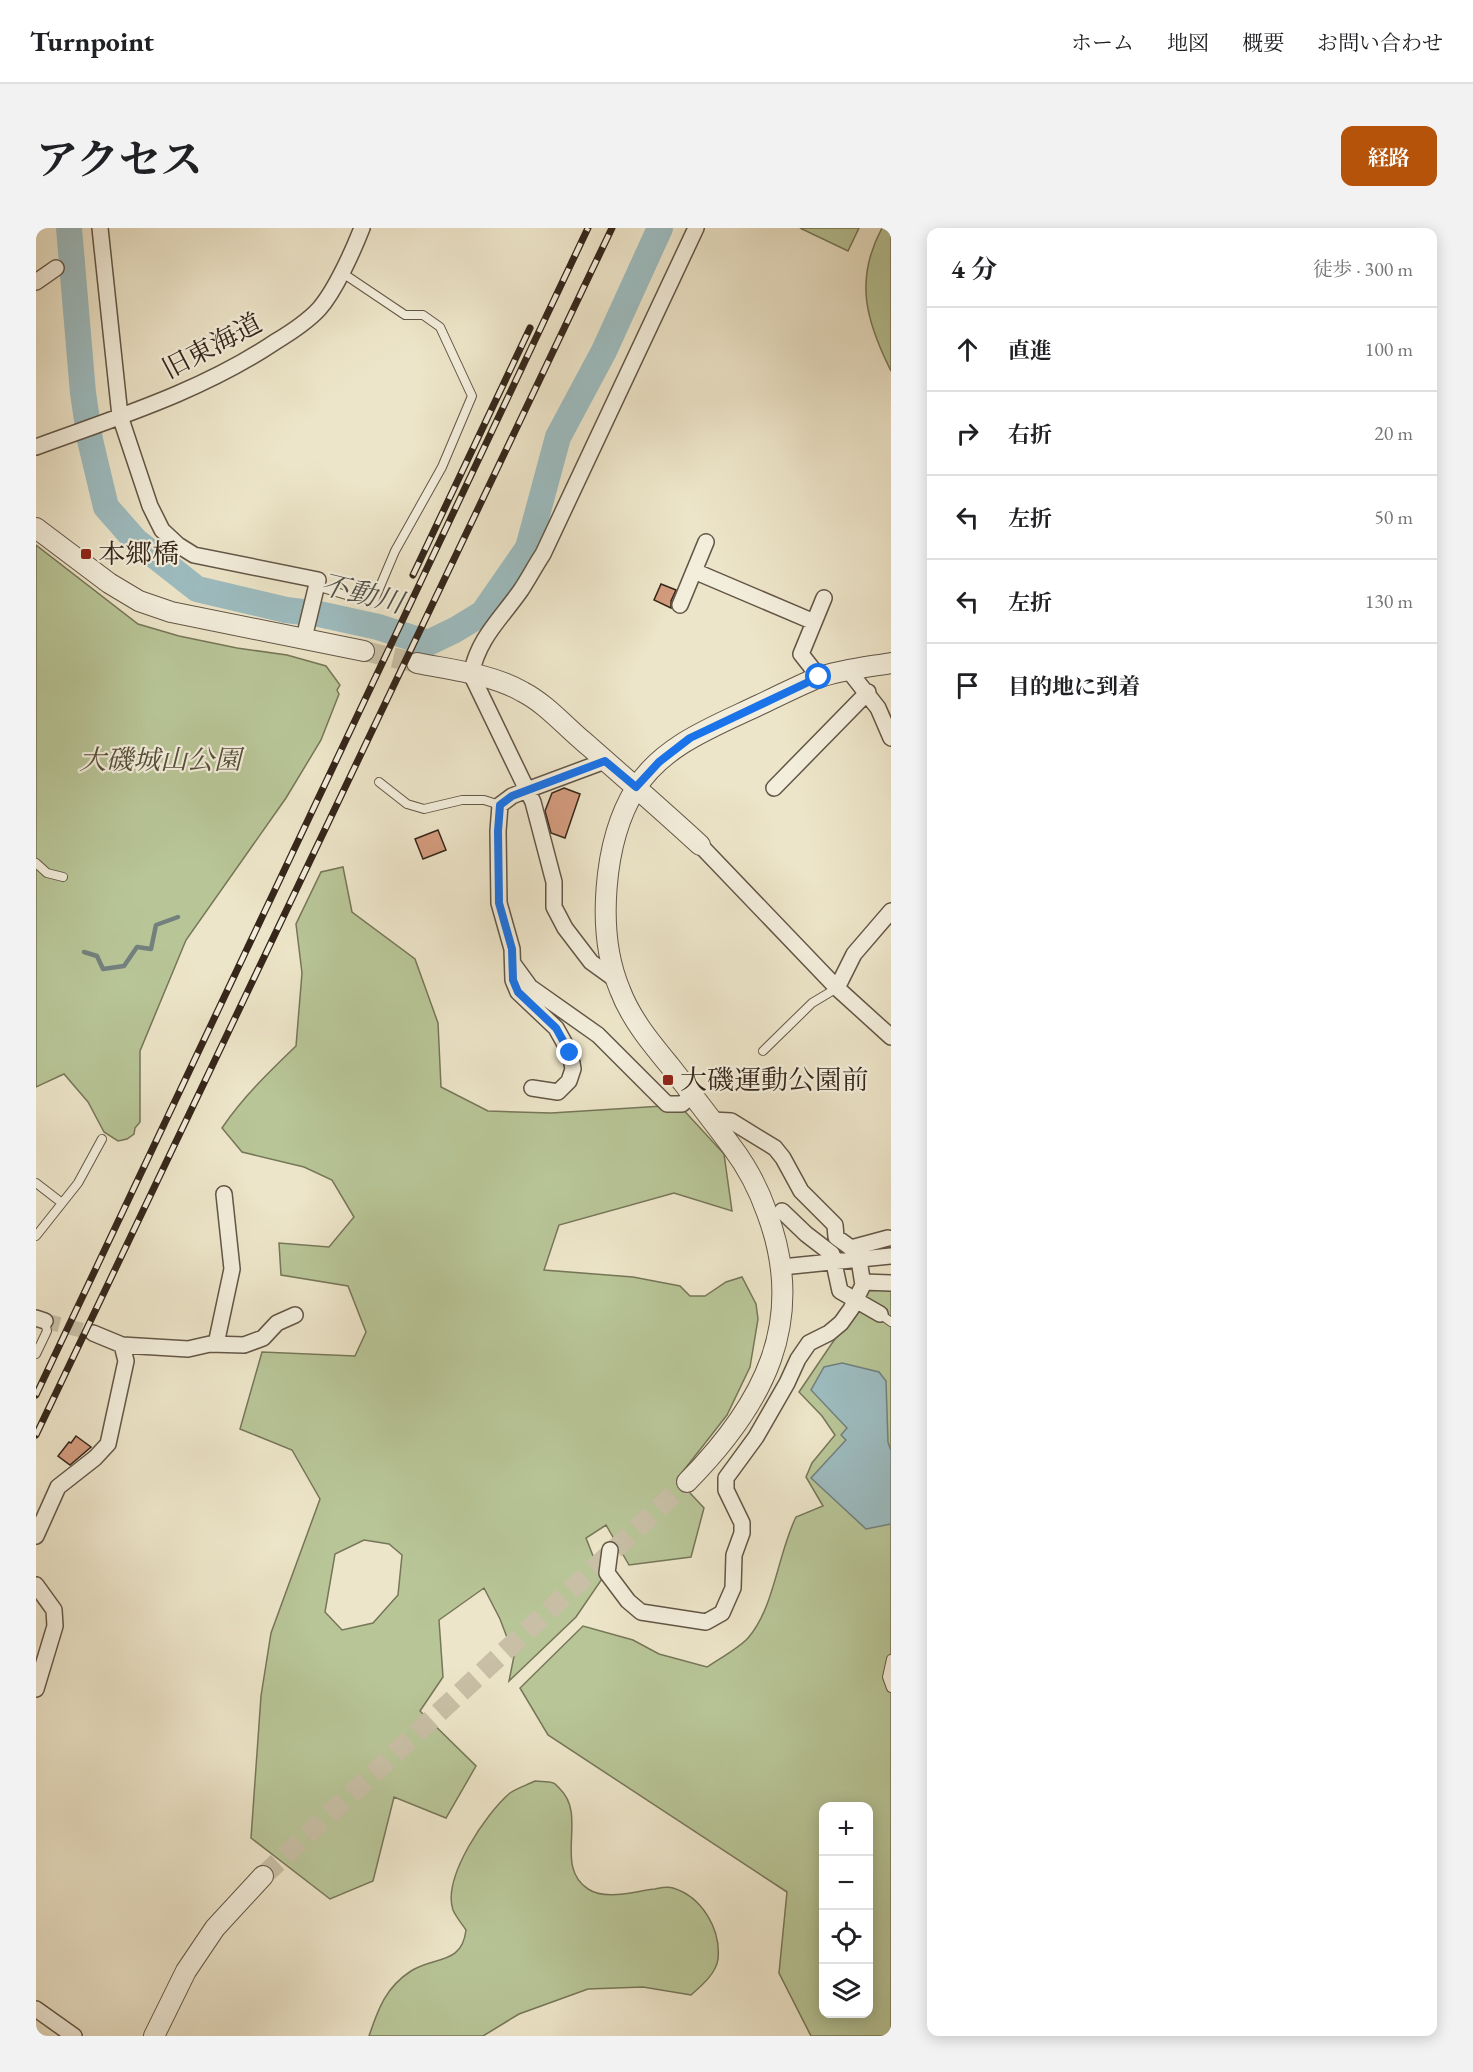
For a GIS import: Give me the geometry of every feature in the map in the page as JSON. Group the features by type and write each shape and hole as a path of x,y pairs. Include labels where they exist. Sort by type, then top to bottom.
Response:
{"street":[{"path":"100,228 114,418 150,507 162,530 178,545 194,555 318,580 305,634"},
{"name":"旧東海道","path":"36,447 192,389 259,353 290,333 320,309 342,272 362,228"},
{"path":"616,980 591,962 565,928 554,907 554,882 550,860 533,802 471,674 474,656 490,628 521,589 543,554 696,228"},
{"path":"36,282 56,268"},
{"path":"36,528 109,583 139,601 171,612 305,634 364,651"},
{"path":"680,605 706,542"},
{"path":"694,572 814,622"},
{"path":"819,677 801,654 824,598"},
{"path":"417,663 504,683 540,703 700,845 837,988 891,1037"},
{"path":"687,1482 715,1454 753,1400 777,1342 784,1281 773,1227 756,1186 740,1158 638,1025 620,992 605,925 606,884 616,838 636,787 659,762 690,738 819,677 891,663"},
{"path":"849,671 868,692 891,738"},
{"path":"774,788 868,692"},
{"path":"532,1088 558,1092 569,1081 573,1069 570,1053 556,1028 518,992 513,980 512,949 499,903 500,805 512,796 605,761"},
{"path":"837,988 854,954 891,911"},
{"path":"514,965 530,987 598,1035 667,1104 682,1104 692,1095"},
{"path":"712,1120 732,1121 775,1148 801,1191 813,1200 835,1225 836,1237 851,1248 888,1238"},
{"path":"216,1344 232,1269 224,1194"},
{"path":"782,1211 832,1254 840,1291 885,1318"},
{"path":"782,1267 891,1256"},
{"path":"610,1550 607,1573 628,1601 641,1612 706,1622 722,1612 733,1588 734,1555 742,1533 742,1523 726,1490 726,1478 756,1437 809,1343 830,1333 841,1323 863,1285 859,1260"},
{"path":"863,1282 891,1283"},
{"path":"93,1333 122,1345 188,1349 216,1344 244,1346 263,1338 277,1323 295,1315"},
{"path":"36,1536 58,1486 95,1458 108,1444 126,1361 122,1345"},
{"path":"36,1585 54,1610 55,1626 36,1689"},
{"path":"154,2036 192,1962 215,1928 262,1876"},
{"path":"36,2009 74,2036"}],"lane":[{"path":"316,586 373,603 395,551 441,467 472,396 440,327 423,315 405,315 342,272"},
{"path":"379,782 407,804 424,809 462,800 484,800 500,805"},
{"path":"36,863 47,873 63,877"},
{"path":"763,1051 812,1003 837,988"},
{"path":"36,1236 78,1183 102,1139"},
{"path":"36,1183 62,1203"},
{"path":"36,1354 47,1330 40,1320"},
{"path":"891,1659 887,1677 891,1688"}],"green space":[{"path":"800,228 859,228 848,251"},
{"path":"882,228 891,228 891,371 875,335 867,300 868,265"},
{"name":"大磯城山公園","path":"36,545 138,624 179,636 287,655 326,666 340,685 337,690 339,694 321,740 286,798 186,940 140,1051 140,1122 134,1134 118,1141 104,1132 88,1102 64,1074 36,1087"},
{"path":"343,867 352,912 415,959 438,1023 441,1087 488,1111 551,1113 679,1105 724,1154 732,1211 674,1193 559,1225 544,1270 633,1277 680,1286 690,1296 705,1296 726,1282 742,1277 756,1304 758,1319 750,1367 727,1415 677,1479 704,1508 691,1557 629,1565 606,1525 586,1538 602,1579 576,1617 509,1681 514,1656 500,1619 484,1588 439,1620 443,1677 420,1711 476,1766 446,1818 394,1797 373,1881 330,1899 251,1838 261,1696 271,1633 320,1499 292,1450 240,1429 262,1352 355,1356 366,1332 348,1286 281,1275 279,1243 329,1247 354,1217 332,1180 304,1167 242,1152 222,1128 266,1075 296,1046 302,973 296,924 321,872","holes":["364,1540 389,1544 402,1555 398,1595 373,1623 342,1630 325,1612 335,1554"]},
{"path":"874,1285 891,1285 891,2036 811,2036 779,1973 787,1892 548,1735 520,1688 583,1626 633,1640 659,1654 707,1667 748,1638 764,1612 796,1517 823,1506 806,1477 812,1463 835,1435 822,1416 799,1392 866,1293"},
{"path":"535,1781 554,1783 568,1800 572,1826 573,1867 578,1879 588,1889 595,1893 612,1895 671,1887 683,1892 701,1907 713,1926 718,1948 717,1964 711,1975 691,1995 643,1987 588,1989 519,2014 483,2036 369,2036 384,1999 402,1977 420,1966 446,1958 459,1949 466,1930 453,1910 451,1897 460,1864 468,1847 500,1802 513,1791"}],"water":[{"path":"842,1363 879,1372 886,1381 888,1442 891,1451 891,1524 866,1529 811,1478 846,1440 841,1435 847,1428 811,1390 824,1367"}],"building":[{"path":"661,584 676,590 671,601 671,608 654,600"},
{"path":"564,788 580,794 565,838 551,833 545,811 552,793"},
{"path":"438,830 446,850 423,859 415,839"},
{"path":"76,1436 91,1447 70,1465 58,1456"}],"waterway":[{"name":"不動川","path":"69,228 83,393 90,440 106,507 136,541 197,589 286,610 319,614 378,627 428,643 483,613 528,548 558,437 604,351 660,228"},
{"path":"84,952 97,956 103,969 124,966 137,947 151,949 156,925 178,917"}],"tunnel":[{"path":"364,651 417,663"},
{"path":"45,1321 93,1333"},
{"path":"263,1876 687,1482"}],"railway":[{"path":"36,1395 588,228"},
{"path":"36,1435 612,228"},
{"path":"413,575 530,328"}],"place":[{"name":"本郷橋","path":"86,554"},
{"name":"大磯運動公園前","path":"668,1080"}],"route":[{"path":"570,1053 556,1028 518,992 513,980 512,949 499,903 500,805 512,796 605,761 636,787 659,762 690,738 819,677"}]}
